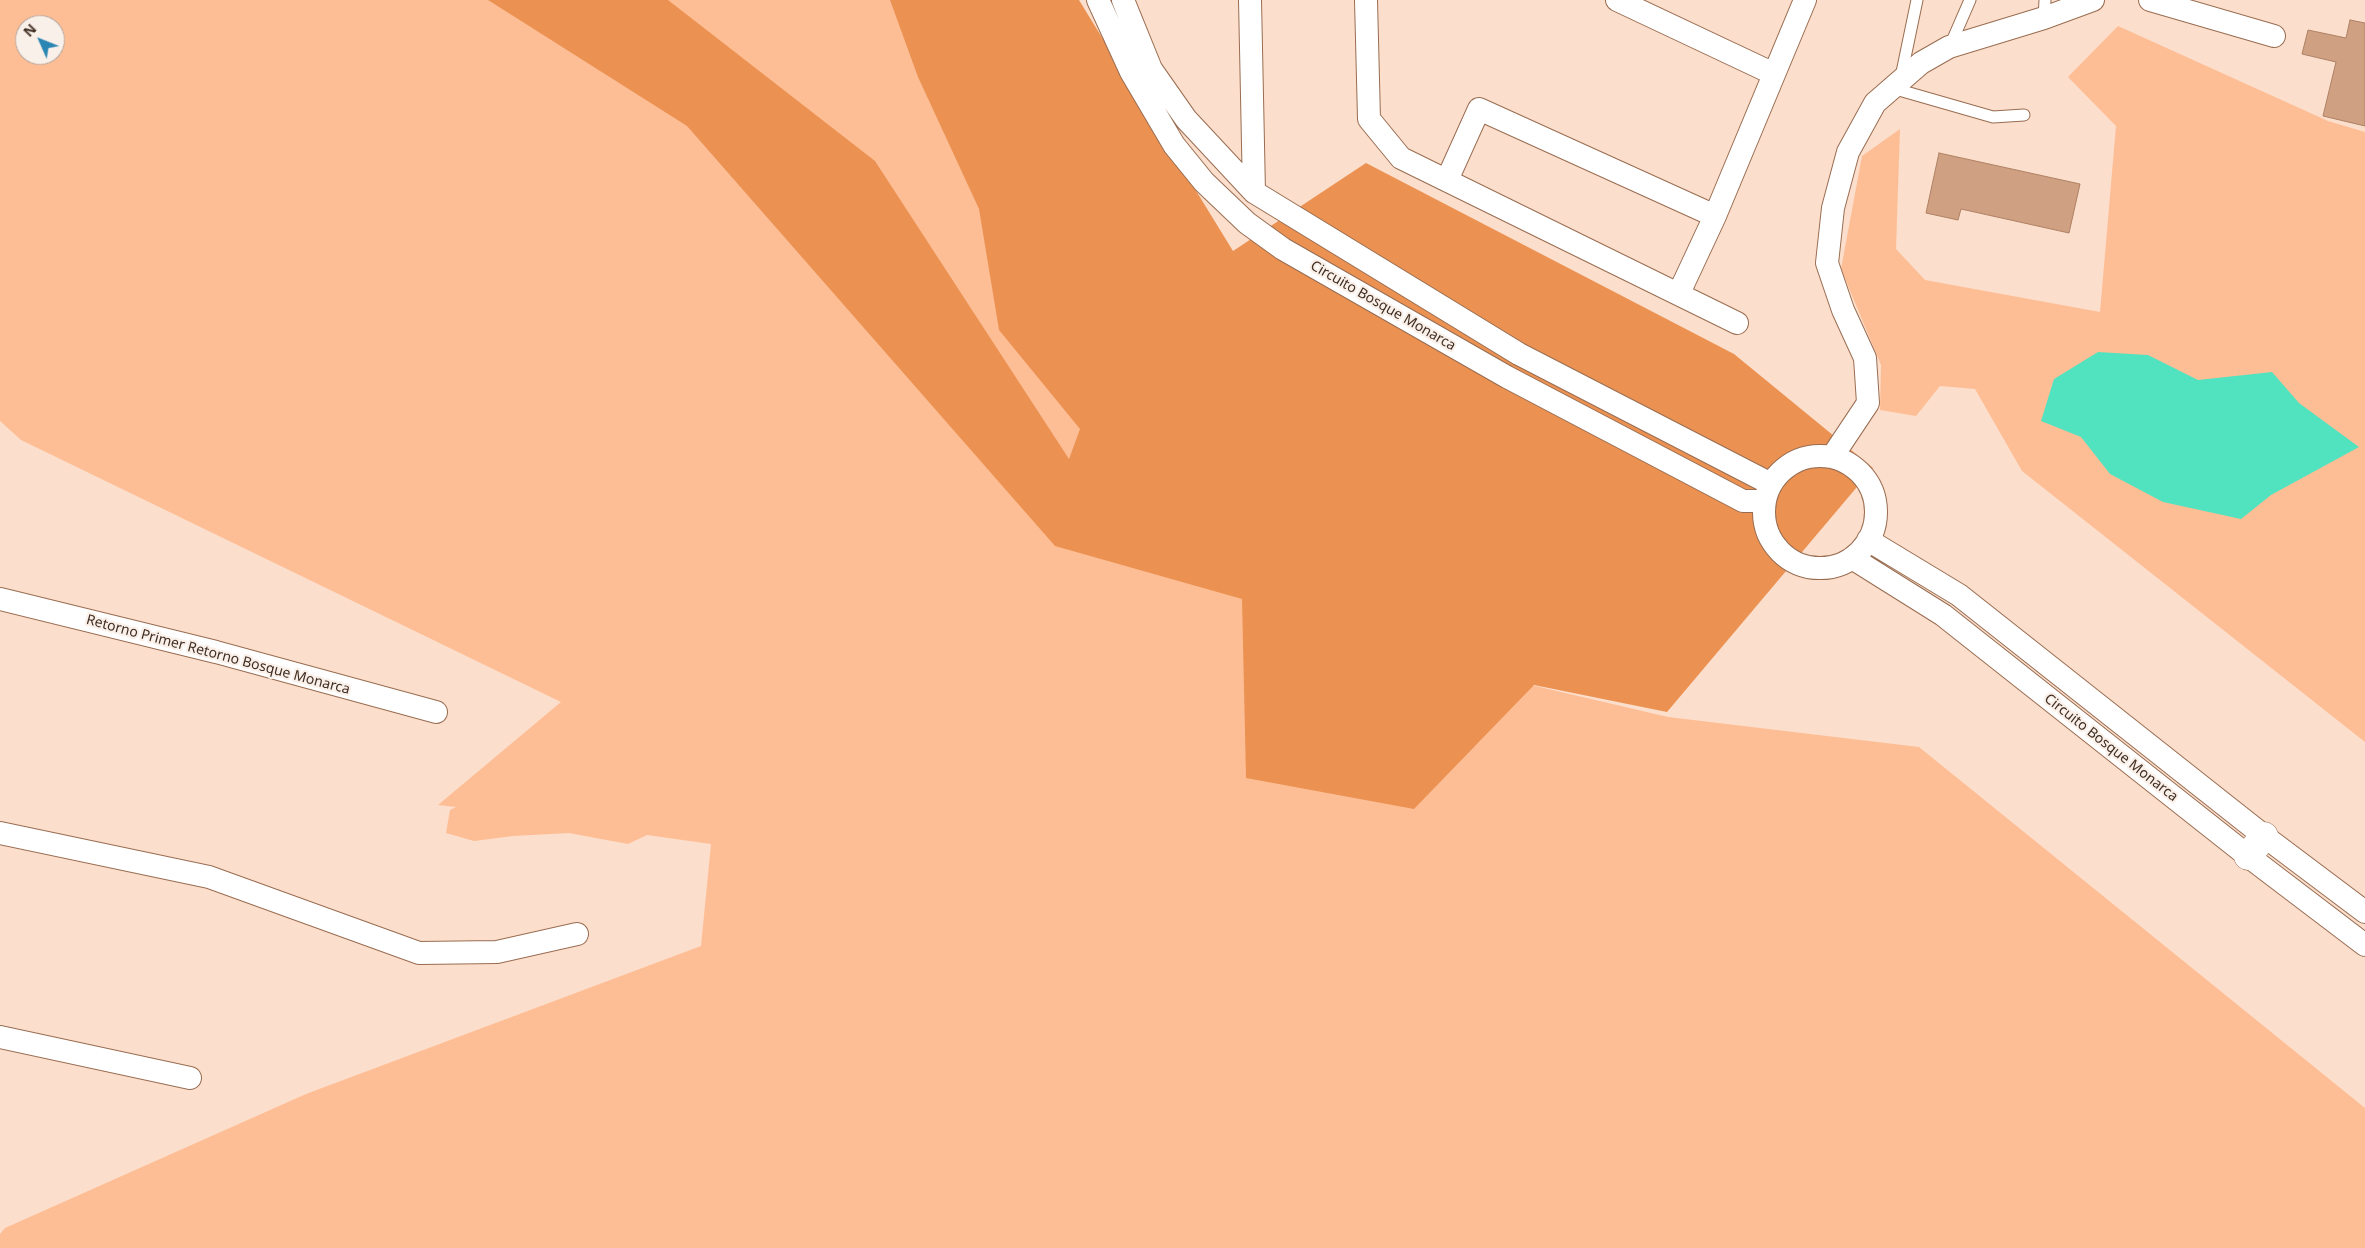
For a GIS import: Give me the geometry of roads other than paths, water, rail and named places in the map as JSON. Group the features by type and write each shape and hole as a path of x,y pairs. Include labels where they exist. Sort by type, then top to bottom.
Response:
{"street":[{"name":"Circuito Bosque Monarca","path":"1098,0 1131,72 1174,145 1204,182 1247,224 1283,248 1507,378 1742,501 1768,493"},
{"name":"Circuito Bosque Monarca","path":"1123,0 1151,69 1186,119 1254,192 1519,354 1768,493"},
{"path":"1250,0 1254,192"},
{"path":"1366,0 1369,119 1401,158 1737,323"},
{"path":"1617,0 1774,74"},
{"path":"1679,293 1715,216 1805,0"},
{"path":"1832,457 1868,404 1865,358 1843,310 1827,263 1833,208 1848,152 1875,104 1921,63 1949,48 2044,9 2093,0"},
{"path":"2150,0 2274,36"},
{"path":"1447,180 1478,109 1715,216"},
{"path":"1815,456 1832,457 1852,465 1866,480 1875,499 1875,520 1868,540 1852,558 1835,566 1816,568 1798,564 1782,553 1770,538 1764,520 1768,493 1782,470 1798,460 1815,456"},
{"name":"Circuito Bosque Monarca","path":"1868,540 1959,595 2256,846 2365,945"},
{"name":"Circuito Bosque Monarca","path":"1852,558 1943,615 2256,846 2365,912"},
{"name":"Retorno Primer Retorno Bosque Monarca","path":"0,599 216,652 436,712"},
{"path":"0,833 209,877 419,953 497,952 577,934"},
{"path":"0,1037 190,1078"}],"lane":[{"path":"1917,0 1896,85 1993,117 2024,115"},
{"path":"1949,48 1970,0"}],"water":[{"path":"2098,352 2148,355 2198,380 2272,372 2299,403 2359,447 2271,495 2241,519 2163,502 2110,474 2081,437 2041,421 2054,379"}]}
